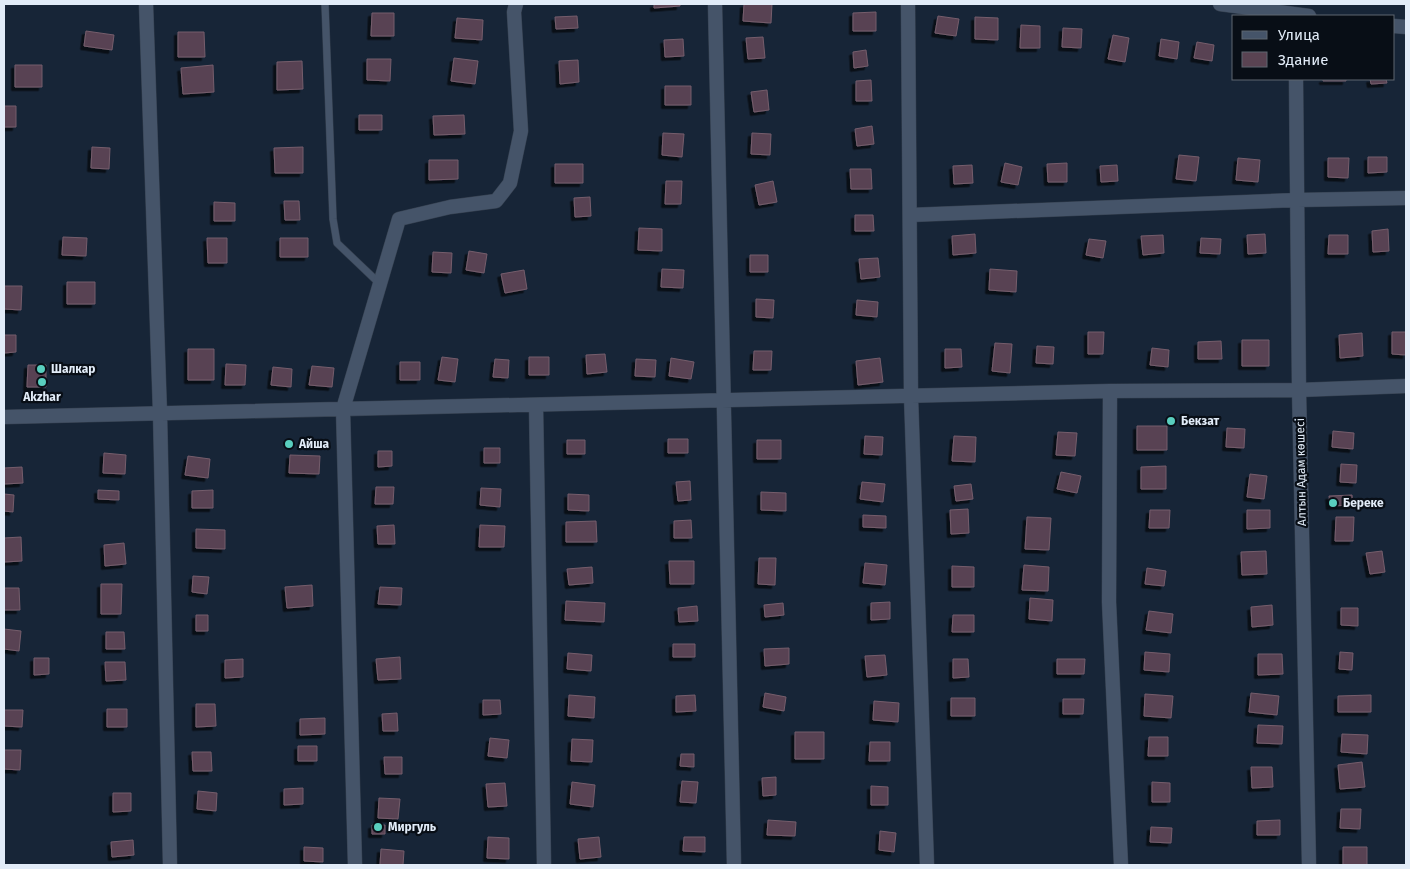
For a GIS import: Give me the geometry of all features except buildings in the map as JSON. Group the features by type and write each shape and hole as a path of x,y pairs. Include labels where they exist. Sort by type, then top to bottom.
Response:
{"street":[{"path":"146,4 160,413 170,865"},
{"path":"355,865 343,409 399,219 450,207 496,201 510,183 521,131 514,12 516,4"},
{"path":"715,4 734,865"},
{"path":"908,4 911,396 927,865"},
{"path":"1220,4 1299,13"},
{"name":"Алтын Адам көшесі","path":"1296,80 1299,390 1309,865"},
{"path":"910,215 1297,200 1406,198"},
{"path":"4,417 1110,391 1299,390 1406,386"},
{"path":"1110,391 1109,602 1121,865"},
{"path":"536,405 544,865"}],"lane":[{"path":"325,4 333,219 337,244 380,284"}],"place":[{"name":"Шалкар","path":"41,369"},
{"name":"Akzhar","path":"42,382"},
{"name":"Бекзат","path":"1171,421"},
{"name":"Айша","path":"289,444"},
{"name":"Береке","path":"1333,503"},
{"name":"Миргуль","path":"378,827"}]}
